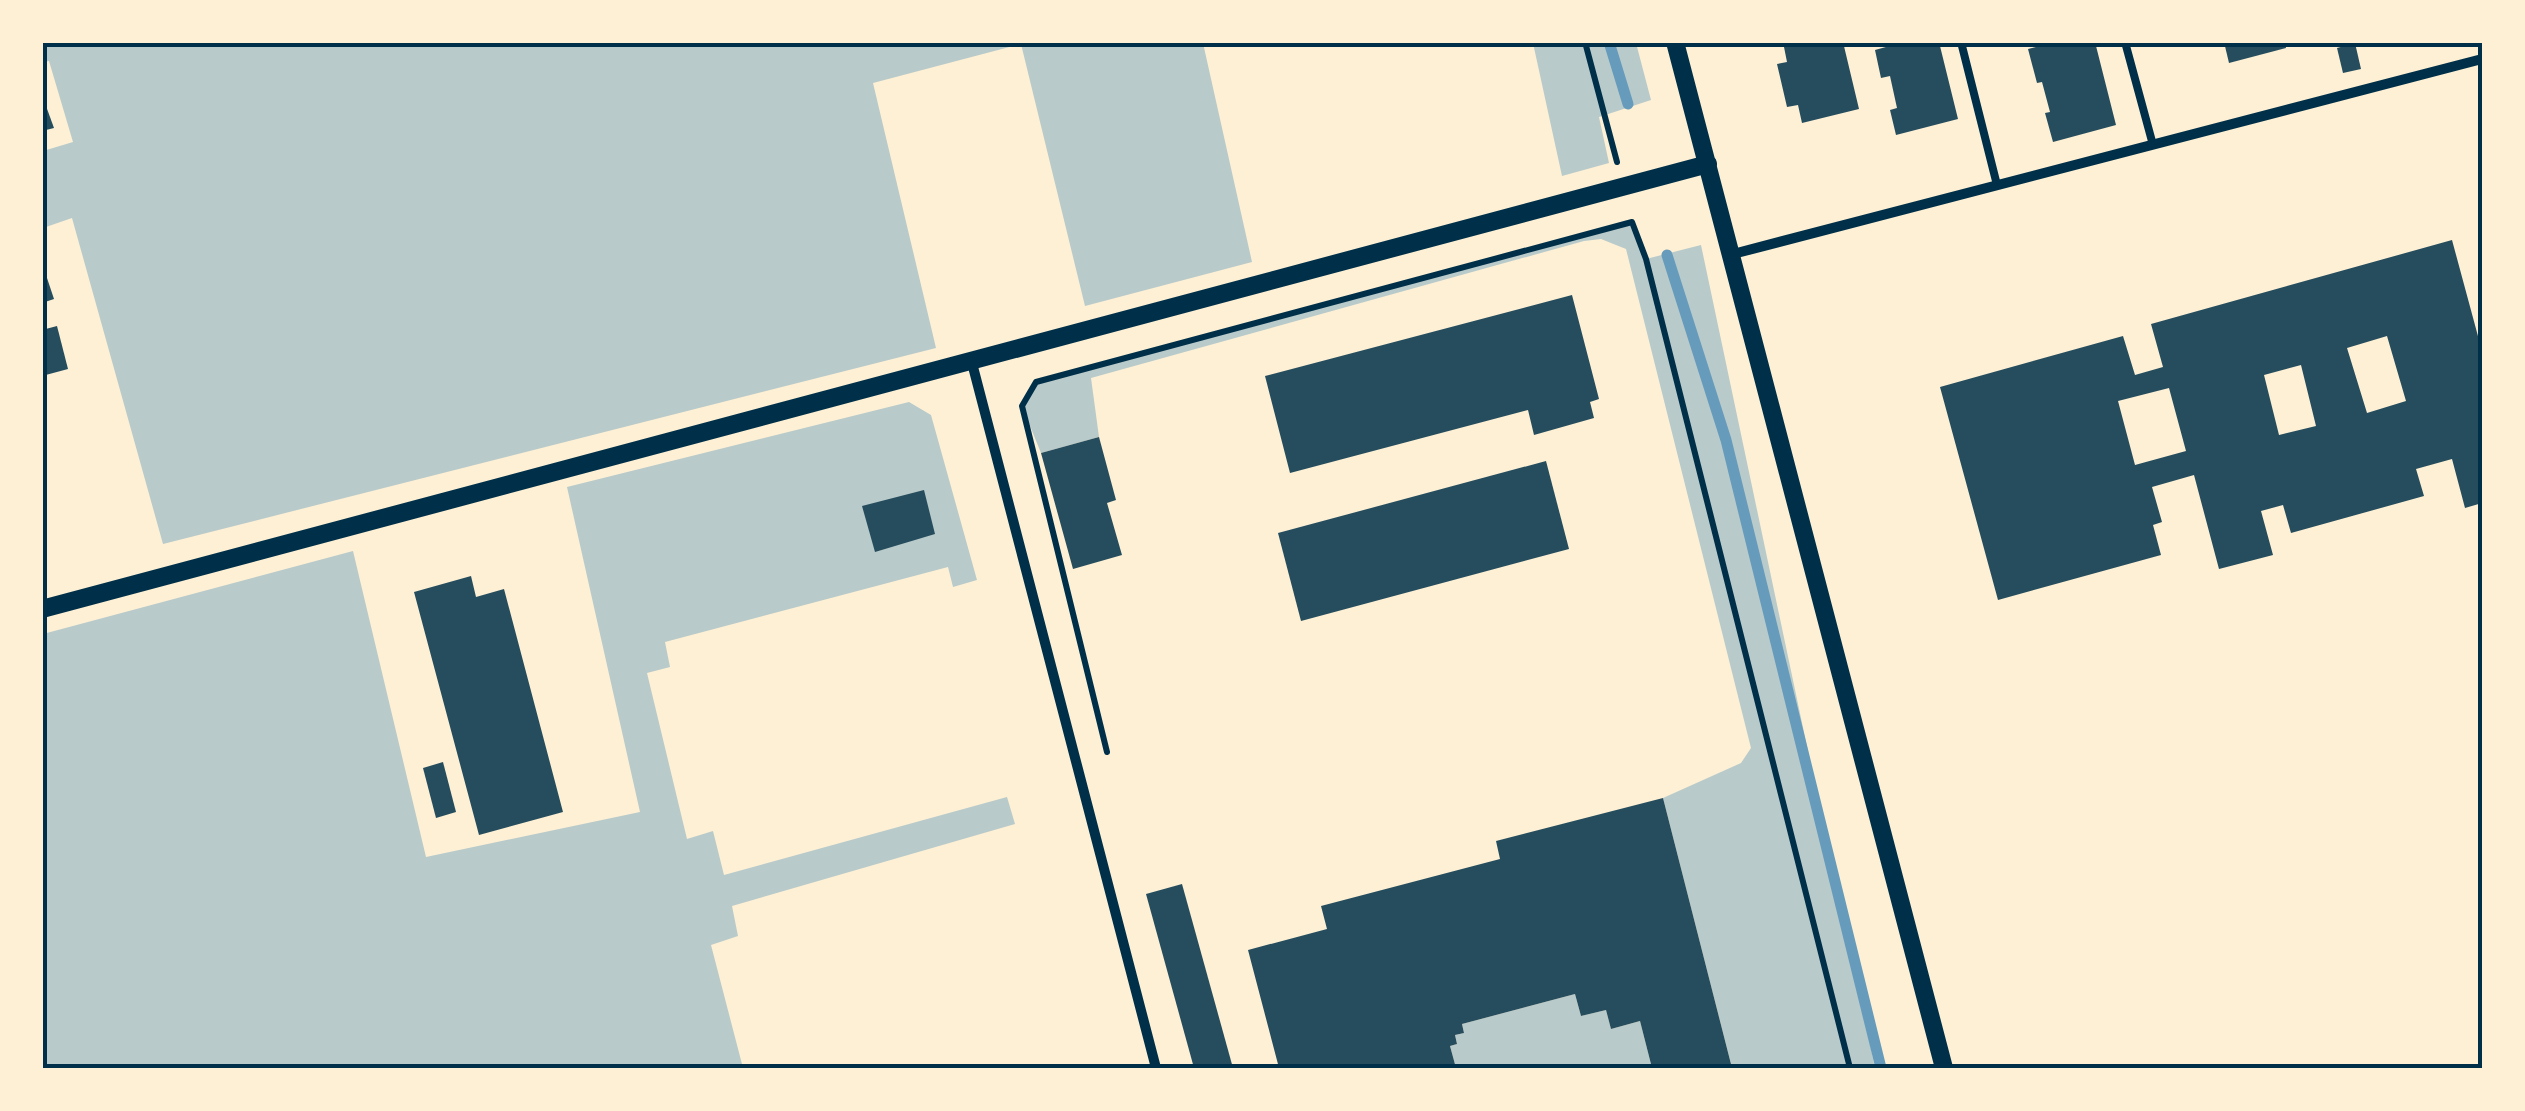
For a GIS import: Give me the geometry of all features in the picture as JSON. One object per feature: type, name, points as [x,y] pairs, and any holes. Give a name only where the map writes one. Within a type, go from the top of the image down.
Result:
[{"type":"street","points":[[1675,42],[1944,1068]]},
{"type":"street","points":[[1732,254],[2482,59]]},
{"type":"street","points":[[42,609],[1708,164]]},
{"type":"street","points":[[972,363],[1156,1068]]},
{"type":"lane","points":[[1961,42],[1997,185]]},
{"type":"lane","points":[[2125,42],[2152,145]]},
{"type":"path","points":[[1585,42],[1632,222],[1646,259],[1850,1068]]},
{"type":"path","points":[[1107,752],[1022,406],[1036,382],[1632,222]]},
{"type":"shaded area","points":[[43,42],[1203,43],[1252,262],[1085,306],[1021,44],[873,83],[936,348],[163,544],[72,218],[43,228],[43,151],[73,142],[49,61],[43,62]]},
{"type":"shaded area","points":[[1533,43],[1636,43],[1651,100],[1599,117],[1609,163],[1562,176]]},
{"type":"shaded area","points":[[1632,222],[1646,259],[1701,245],[1875,1068],[1732,1068],[1663,798],[1741,763],[1751,748],[1626,249],[1601,239],[1584,241],[1091,378],[1099,437],[1041,453],[1022,406],[1036,382]]},
{"type":"shaded area","points":[[909,402],[931,415],[977,580],[953,587],[948,567],[665,642],[670,667],[647,673],[687,839],[713,831],[724,875],[1007,797],[1015,824],[732,906],[738,936],[711,945],[743,1068],[43,1068],[43,634],[353,551],[426,857],[640,812],[567,487]]},
{"type":"shaded area","points":[[1575,994],[1581,1016],[1606,1010],[1611,1029],[1640,1021],[1652,1068],[1456,1068],[1450,1046],[1457,1044],[1455,1035],[1464,1033],[1462,1024]]},
{"type":"building","points":[[1783,42],[1843,42],[1859,109],[1802,123],[1798,105],[1787,107],[1777,64],[1787,62]]},
{"type":"building","points":[[1904,42],[1939,42],[1958,119],[1896,135],[1890,110],[1897,108],[1890,76],[1881,78],[1875,50]]},
{"type":"building","points":[[2055,42],[2095,42],[2116,125],[2053,142],[2042,82],[2037,83],[2028,49]]},
{"type":"building","points":[[2224,42],[2285,42],[2286,48],[2229,63]]},
{"type":"building","points":[[2355,43],[2361,69],[2343,73],[2337,48]]},
{"type":"building","points":[[42,95],[54,128],[42,131]]},
{"type":"building","points":[[2452,240],[2482,351],[2482,503],[2465,508],[2452,459],[2416,469],[2424,496],[2291,533],[2283,505],[2261,511],[2273,555],[2219,569],[2194,475],[2152,487],[2162,522],[2153,525],[2161,555],[1998,600],[1940,387],[2123,336],[2135,375],[2163,367],[2151,324]],"holes":[[[2387,336],[2406,401],[2367,413],[2347,348]],[[2301,365],[2316,426],[2279,435],[2264,375]],[[2169,388],[2186,451],[2135,465],[2118,401]]]},
{"type":"building","points":[[42,263],[54,299],[42,303]]},
{"type":"building","points":[[1572,295],[1599,399],[1590,402],[1594,418],[1534,435],[1528,410],[1290,473],[1265,376]]},
{"type":"building","points":[[57,326],[68,369],[42,376],[42,330]]},
{"type":"building","points":[[1099,437],[1116,500],[1107,503],[1122,555],[1073,569],[1041,453]]},
{"type":"building","points":[[1546,461],[1569,549],[1301,621],[1278,533]]},
{"type":"building","points":[[924,490],[935,534],[875,552],[862,506]]},
{"type":"building","points":[[471,576],[476,597],[504,589],[563,812],[479,835],[414,592]]},
{"type":"building","points":[[443,762],[456,812],[436,818],[423,768]]},
{"type":"building","points":[[1663,798],[1732,1068],[1652,1068],[1640,1021],[1611,1029],[1606,1010],[1581,1016],[1575,994],[1462,1024],[1464,1033],[1455,1035],[1457,1044],[1450,1046],[1456,1068],[1279,1068],[1248,950],[1327,929],[1321,906],[1500,859],[1496,841]]},
{"type":"building","points":[[1182,884],[1233,1068],[1194,1068],[1146,894]]},
{"type":"waterway","points":[[1609,42],[1628,104]]},
{"type":"waterway","points":[[1667,255],[1726,440],[1881,1068]]}]
